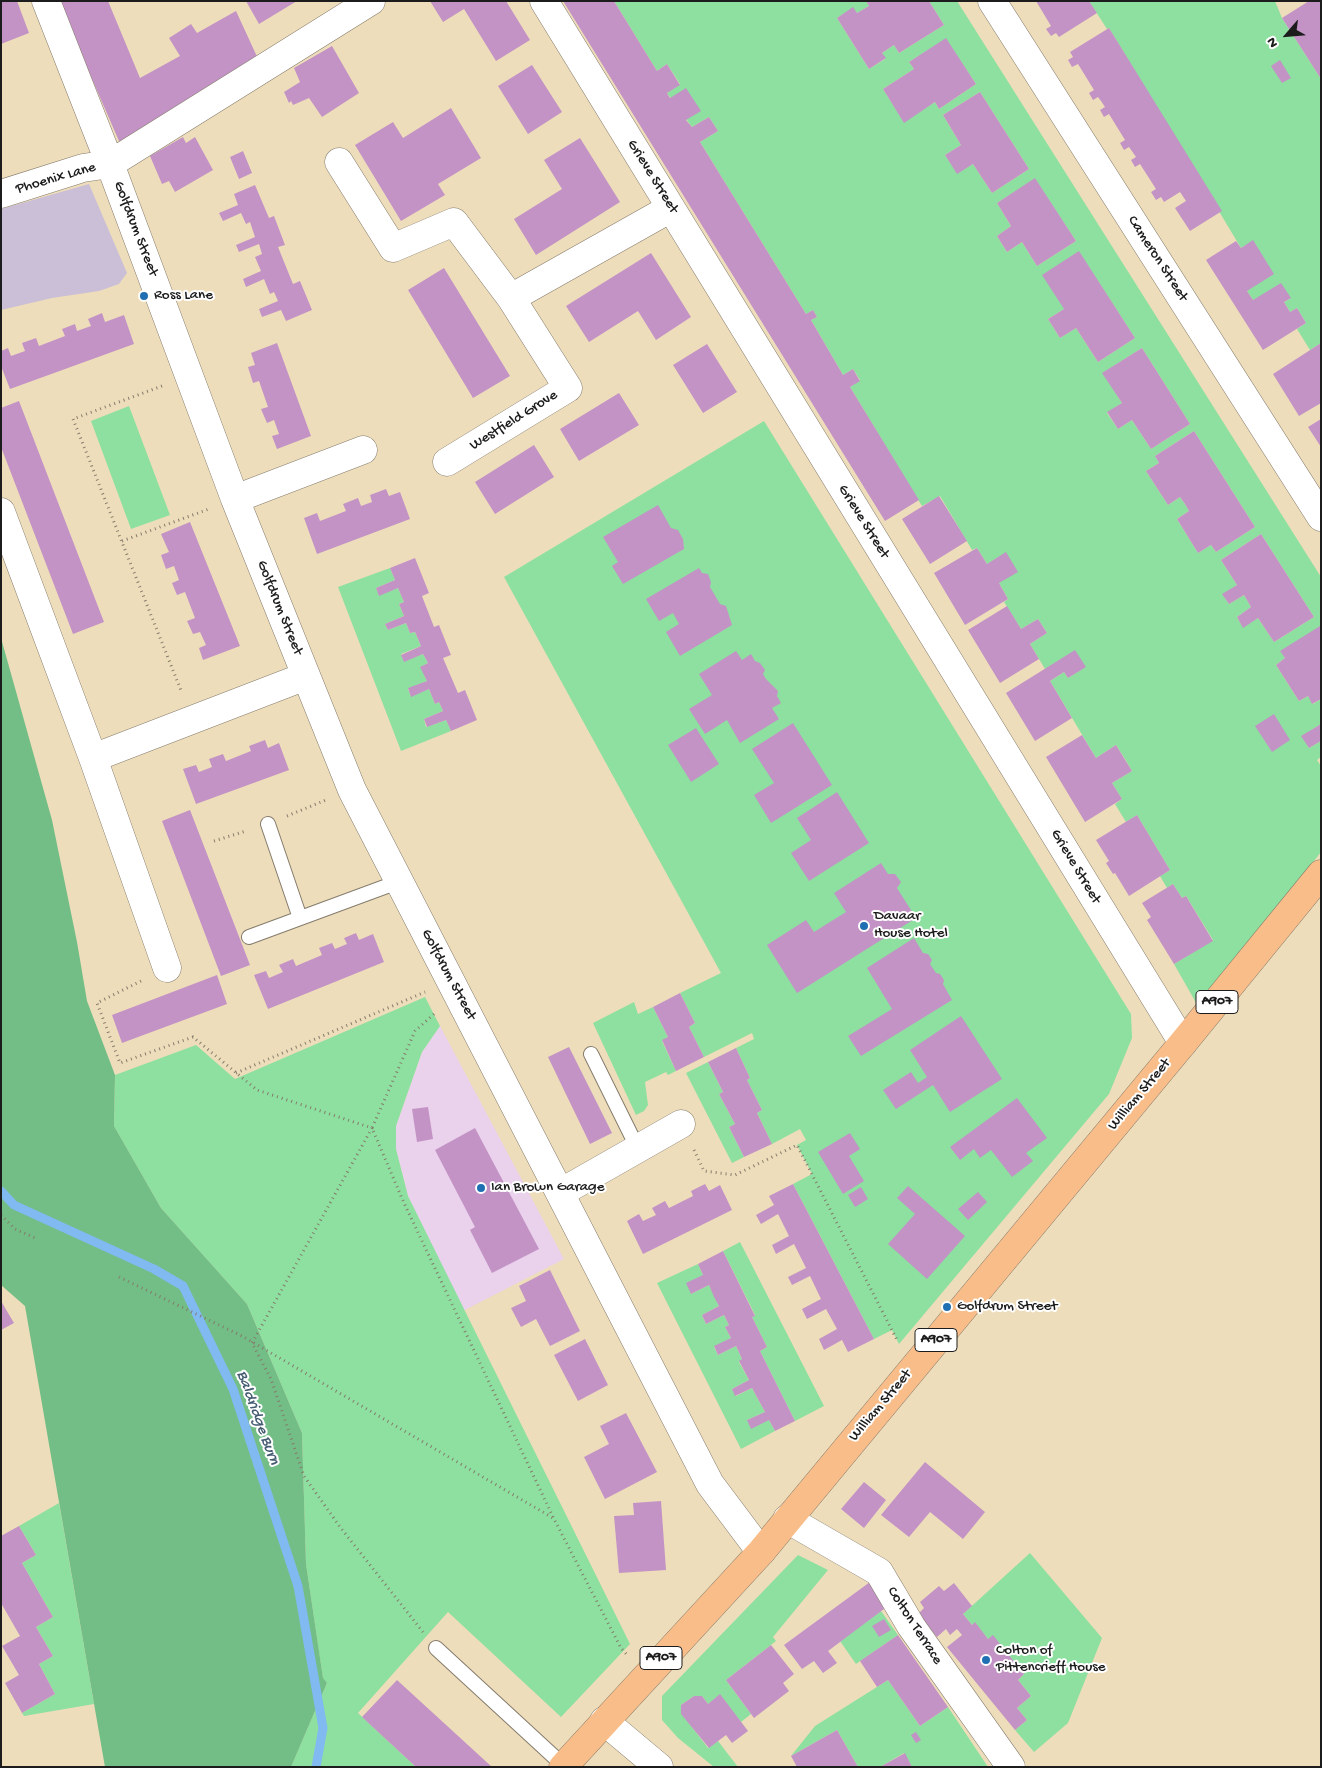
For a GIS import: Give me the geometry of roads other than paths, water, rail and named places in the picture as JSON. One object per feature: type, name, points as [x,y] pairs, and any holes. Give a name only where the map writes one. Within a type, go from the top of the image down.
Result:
[{"type":"main road","name":"William Street","points":[[564,1766],[644,1676],[761,1552],[1321,874]]},
{"type":"street","name":"Golfdrum Street","points":[[46,1],[110,164],[235,499],[352,790],[710,1484],[761,1552]]},
{"type":"street","points":[[110,164],[372,1]]},
{"type":"street","name":"Grieve Street","points":[[544,1],[1183,1043]]},
{"type":"street","name":"Cameron Street","points":[[992,1],[1321,517]]},
{"type":"street","name":"Westfield Grove","points":[[339,162],[393,248],[454,222],[511,298],[568,388],[447,462]]},
{"type":"street","name":"Phoenix Lane","points":[[1,194],[83,168],[110,164]]},
{"type":"street","points":[[511,298],[671,208]]},
{"type":"street","points":[[235,499],[363,450]]},
{"type":"street","points":[[1,512],[93,758],[166,968]]},
{"type":"street","points":[[93,758],[306,676]]},
{"type":"street","points":[[560,1193],[637,1147],[682,1124]]},
{"type":"street","name":"Colton Terrace","points":[[787,1519],[879,1572],[911,1626],[1011,1767]]},
{"type":"street","points":[[604,1721],[659,1767]]},
{"type":"lane","points":[[268,824],[300,918]]},
{"type":"lane","points":[[249,937],[398,882]]},
{"type":"lane","points":[[591,1054],[637,1147]]},
{"type":"lane","points":[[436,1648],[564,1766]]},
{"type":"waterway","name":"Baldridge Burn","points":[[1,1191],[14,1205],[154,1269],[183,1286],[233,1389],[298,1586],[323,1728],[316,1767]]},
{"type":"place","name":"Ross Lane","points":[[144,296]]},
{"type":"place","name":"Davaar House Hotel","points":[[864,926]]},
{"type":"place","name":"Ian Brown Garage","points":[[481,1188]]},
{"type":"place","name":"Golfdrum Street","points":[[947,1307]]},
{"type":"place","name":"Colton of Pittencrieff House","points":[[986,1660]]}]
